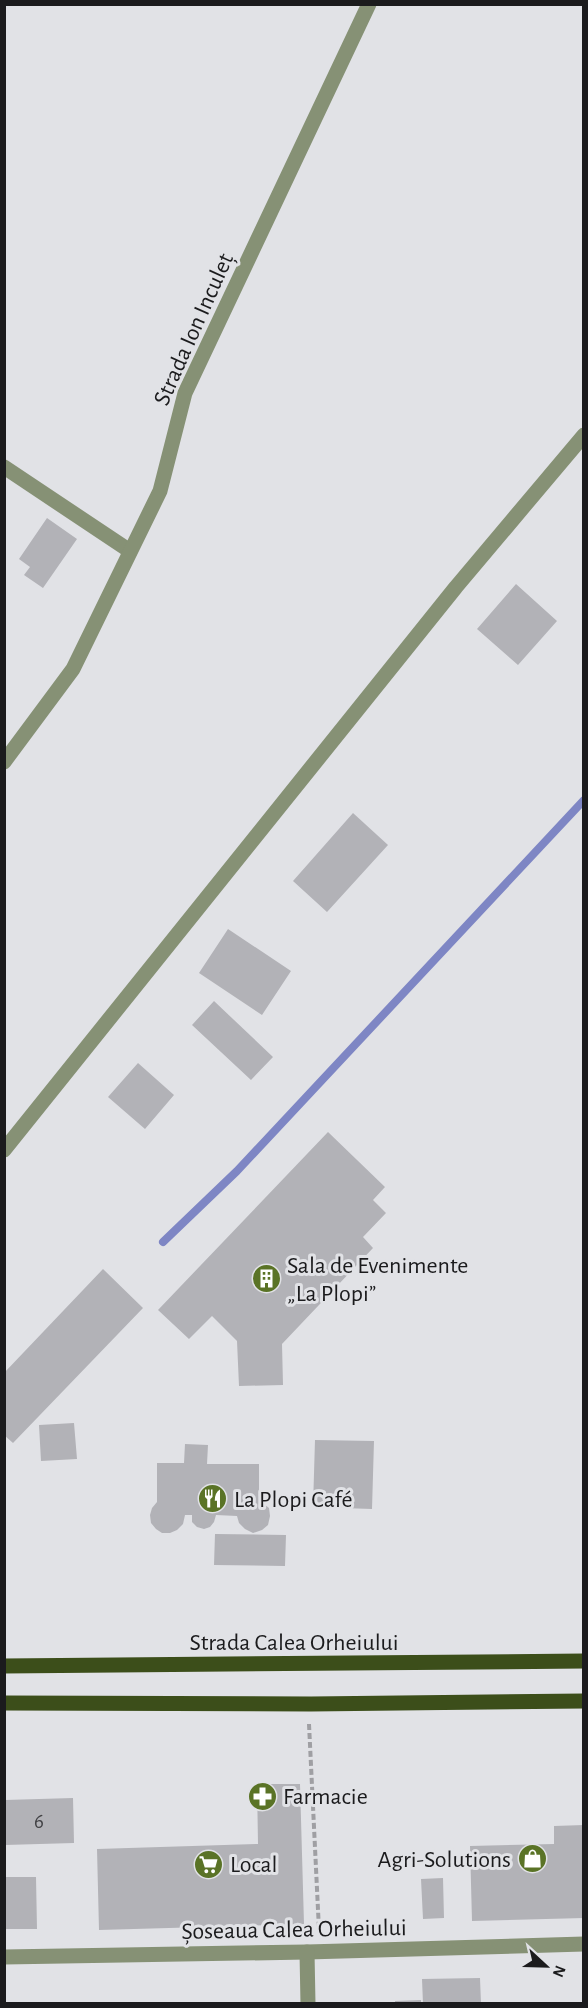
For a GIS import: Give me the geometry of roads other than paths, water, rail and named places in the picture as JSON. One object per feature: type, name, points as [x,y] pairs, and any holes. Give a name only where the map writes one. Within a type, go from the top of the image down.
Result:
[{"type":"main road","name":"Strada Calea Orheiului","points":[[4,1666],[584,1661]]},
{"type":"main road","points":[[4,1703],[311,1704],[584,1701]]},
{"type":"street","name":"Strada Ion Inculeț","points":[[4,762],[73,669],[160,491],[185,393],[369,4]]},
{"type":"street","points":[[4,1150],[456,586],[584,435]]},
{"type":"street","points":[[4,467],[130,551]]},
{"type":"street","name":"Șoseaua Calea Orheiului","points":[[4,1957],[314,1952],[584,1944]]},
{"type":"street","points":[[308,2004],[314,1952]]},
{"type":"waterway","points":[[163,1242],[237,1171],[584,800]]},
{"type":"place","name":"Sala de Evenimente „La Plopi”","points":[[266,1279]]},
{"type":"place","name":"La Plopi Café","points":[[213,1499]]},
{"type":"place","name":"Farmacie","points":[[262,1796]]},
{"type":"place","name":"Agri-Solutions","points":[[532,1859]]},
{"type":"place","name":"Local","points":[[209,1864]]}]
